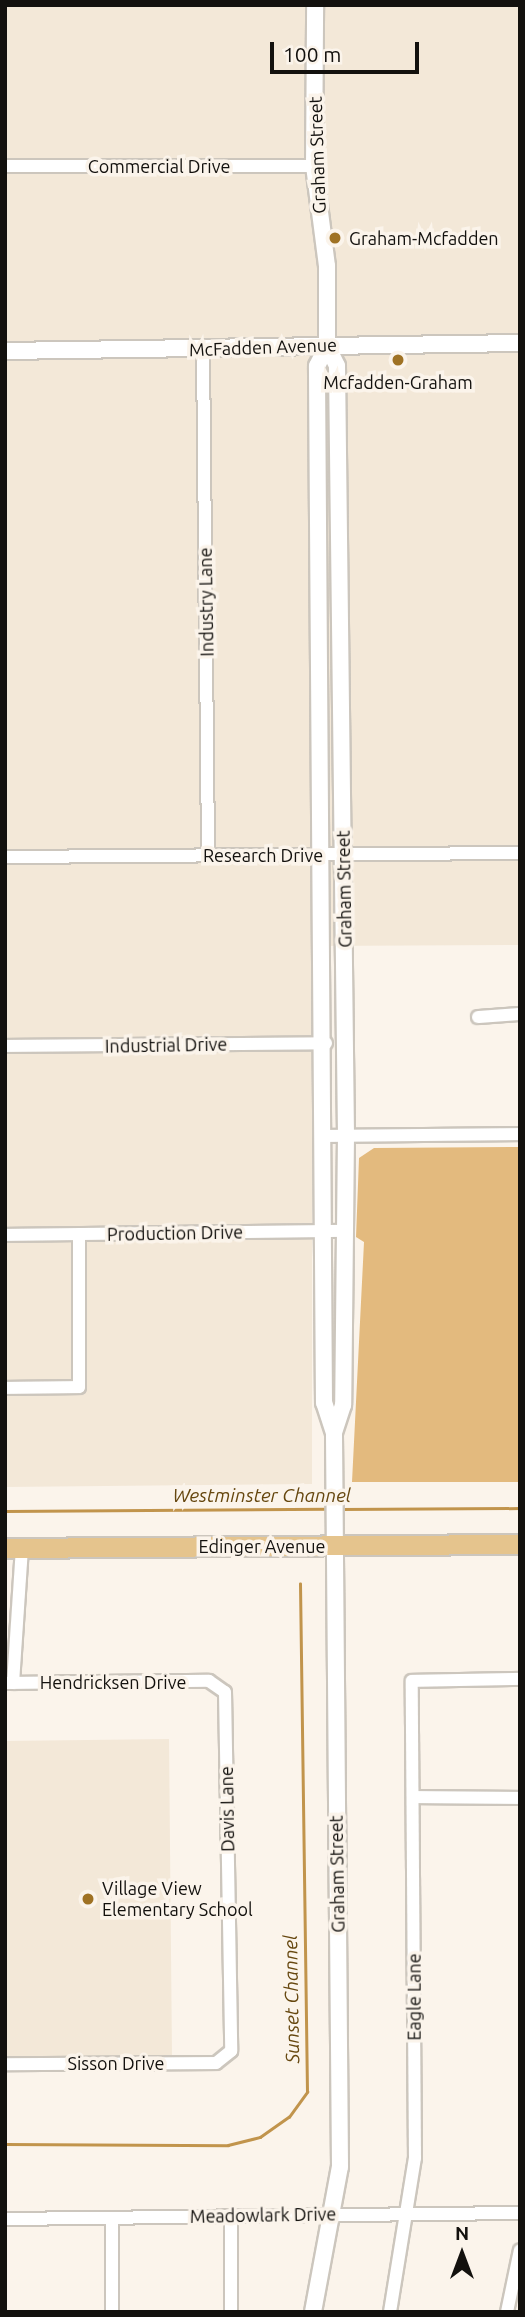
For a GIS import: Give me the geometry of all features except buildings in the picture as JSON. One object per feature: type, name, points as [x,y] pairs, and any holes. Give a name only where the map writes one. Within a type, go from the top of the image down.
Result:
[{"type":"main road","name":"Edinger Avenue","points":[[14,1548],[335,1536],[520,1545]]},
{"type":"street","name":"Graham Street","points":[[313,2312],[340,2167],[334,1433],[324,1403],[336,1231],[346,1135],[337,366],[327,346],[326,254],[314,166],[315,5]]},
{"type":"street","name":"Commercial Drive","points":[[5,166],[314,166]]},
{"type":"street","name":"McFadden Avenue","points":[[5,351],[520,343]]},
{"type":"street","name":"Graham Street","points":[[327,346],[317,366],[327,1136],[336,1231]]},
{"type":"street","name":"Industry Lane","points":[[203,349],[208,855]]},
{"type":"street","points":[[321,604],[340,604]]},
{"type":"street","name":"Research Drive","points":[[5,857],[520,853]]},
{"type":"street","points":[[478,1017],[520,1014]]},
{"type":"street","name":"Industrial Drive","points":[[5,1046],[326,1043]]},
{"type":"street","points":[[327,1136],[520,1134]]},
{"type":"street","name":"Production Drive","points":[[5,1235],[336,1231]]},
{"type":"street","points":[[5,1388],[79,1387],[79,1234]]},
{"type":"street","points":[[9,1683],[14,1548]]},
{"type":"street","name":"Eagle Lane","points":[[390,2312],[409,2212],[415,2158],[412,1681],[520,1679]]},
{"type":"street","name":"Hendricksen Drive","points":[[9,1683],[220,1685]]},
{"type":"street","name":"Davis Lane","points":[[220,1685],[230,2023],[226,2060]]},
{"type":"street","points":[[413,1797],[520,1798]]},
{"type":"street","name":"Sisson Drive","points":[[5,2064],[226,2060]]},
{"type":"street","name":"Meadowlark Drive","points":[[5,2219],[409,2212],[520,2213]]},
{"type":"street","points":[[231,2217],[231,2312]]},
{"type":"street","points":[[112,2218],[112,2312]]},
{"type":"street","points":[[507,2312],[520,2250]]},
{"type":"shaded area","points":[[5,5],[520,5],[520,945],[312,946],[312,1484],[5,1487]]},
{"type":"shaded area","points":[[520,1147],[520,1482],[352,1482],[364,1242],[356,1237],[359,1158],[374,1148]]},
{"type":"shaded area","name":"Village View Elementary School","points":[[169,1739],[172,2057],[5,2058],[5,1741]]},
{"type":"waterway","name":"Westminster Channel","points":[[341,1509],[520,1508]]},
{"type":"waterway","name":"Westminster Channel","points":[[5,1511],[327,1509]]},
{"type":"waterway","name":"Sunset Channel","points":[[5,2144],[228,2145],[260,2137],[289,2117],[307,2092],[300,1584]]},
{"type":"place","name":"Graham-Mcfadden","points":[[335,238]]},
{"type":"place","name":"Mcfadden-Graham","points":[[398,360]]},
{"type":"place","name":"Village View Elementary School","points":[[88,1899]]}]
